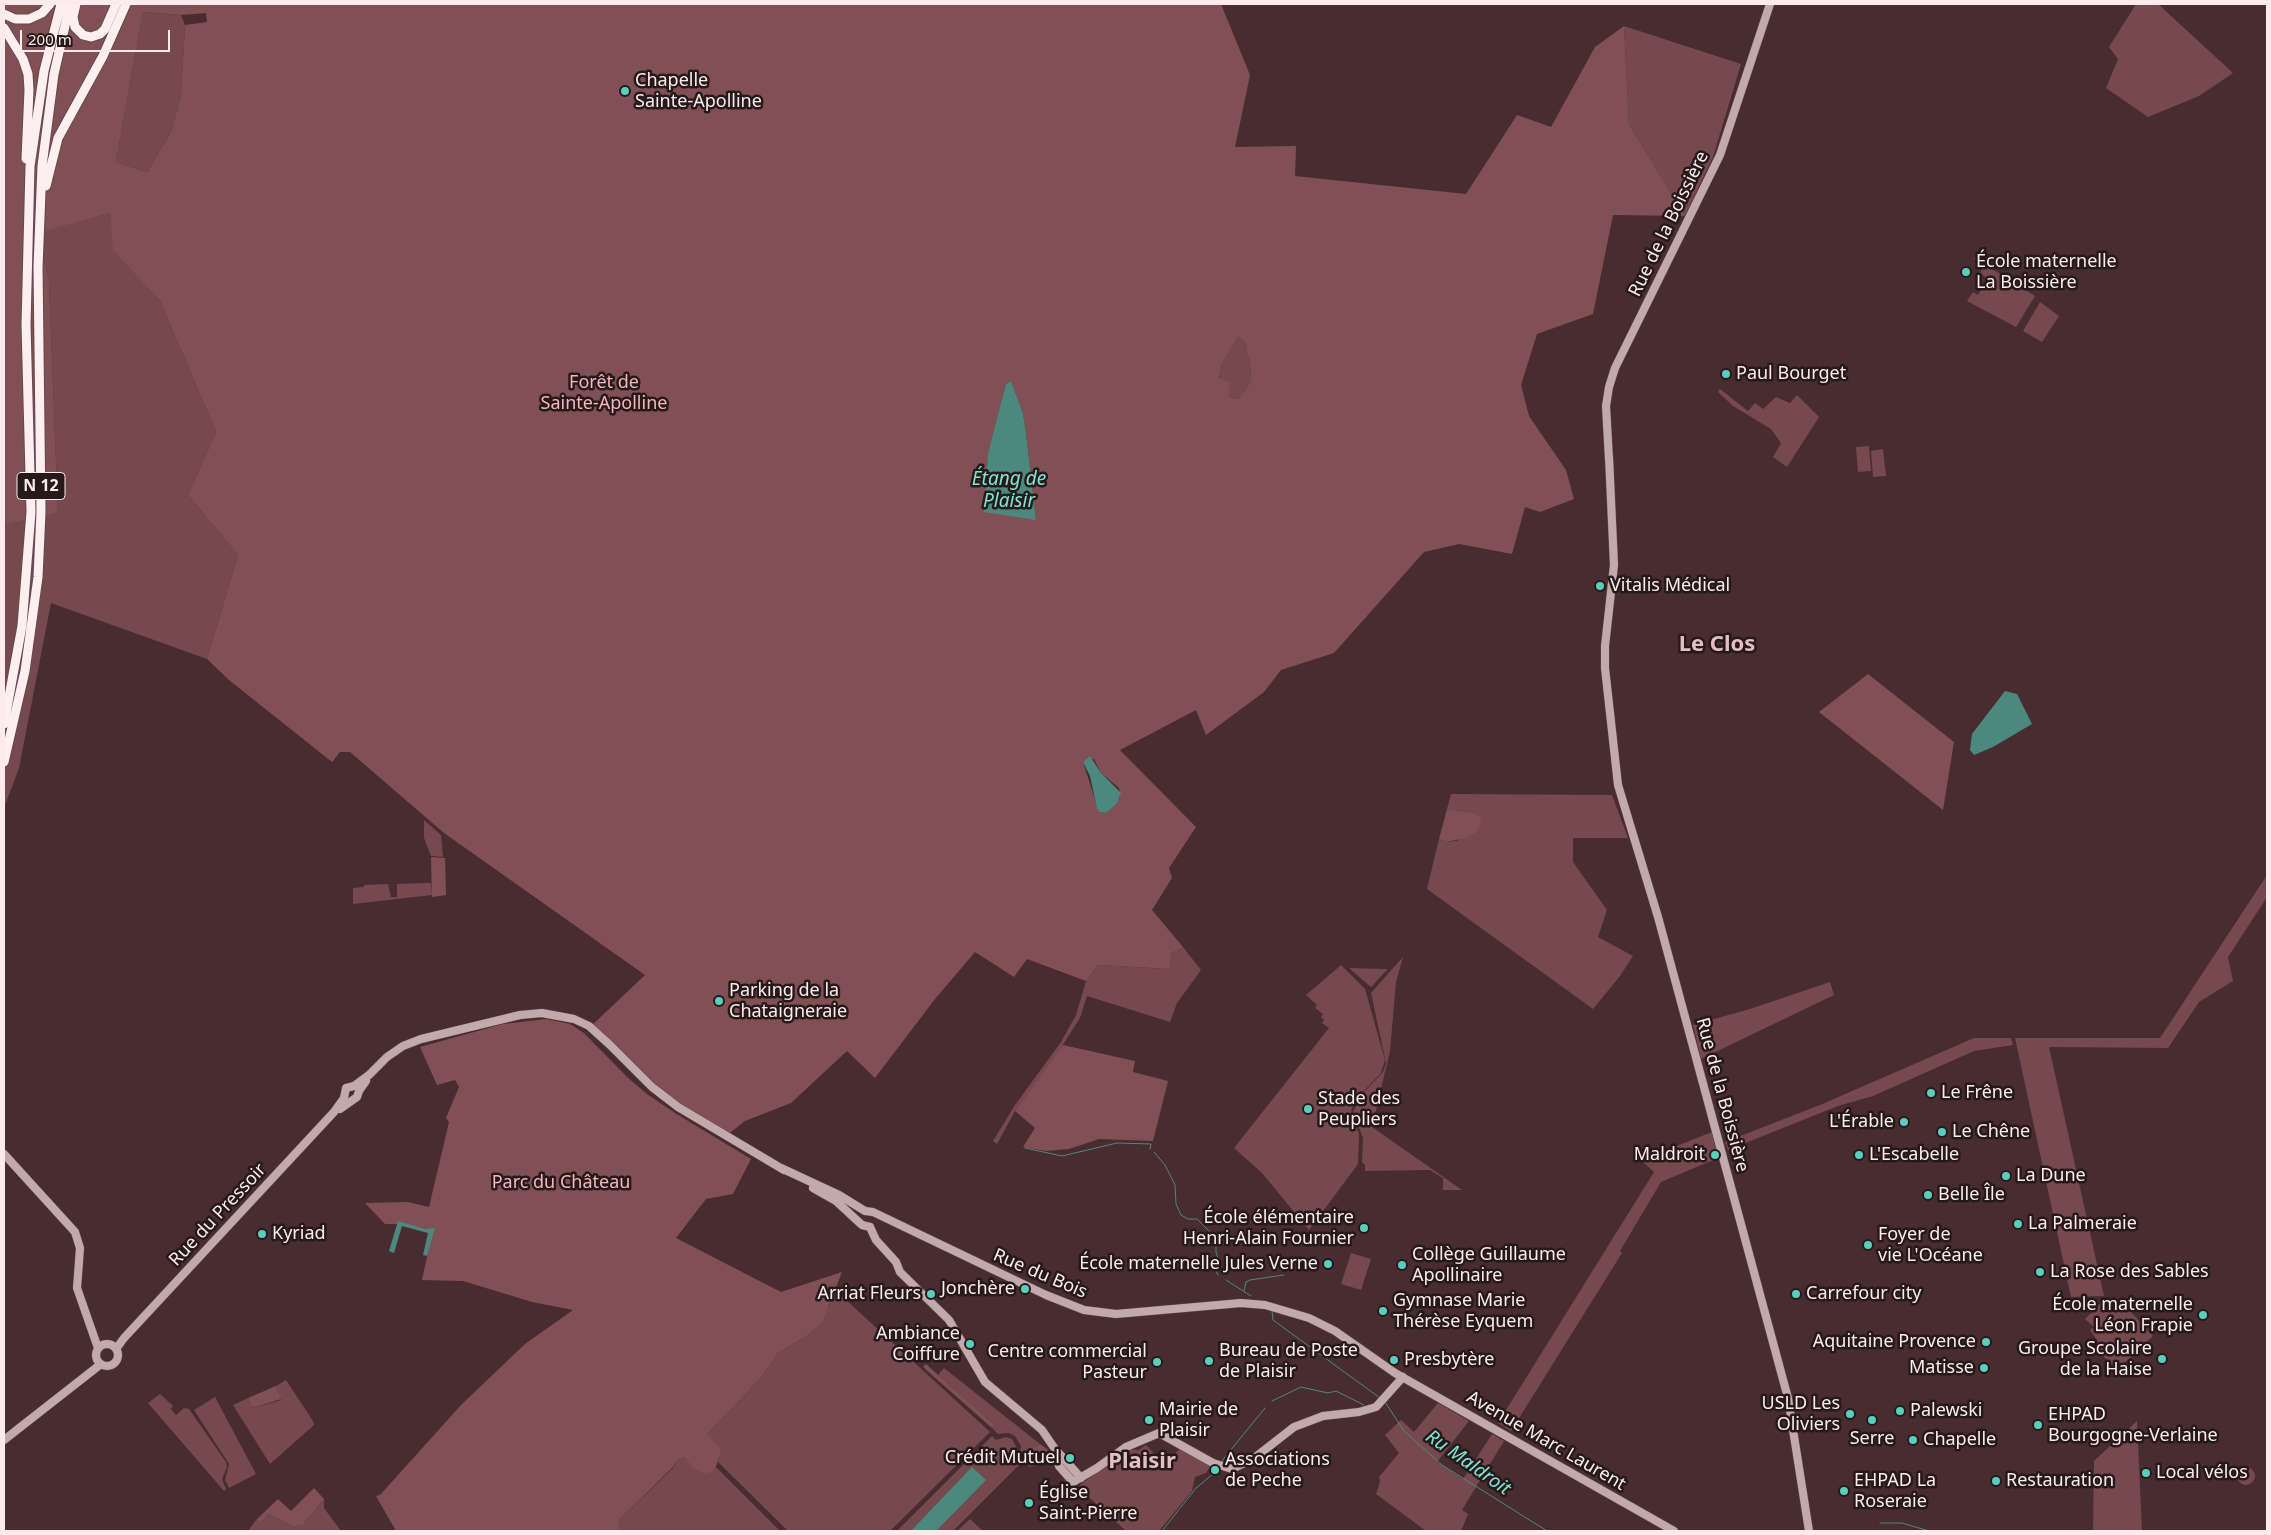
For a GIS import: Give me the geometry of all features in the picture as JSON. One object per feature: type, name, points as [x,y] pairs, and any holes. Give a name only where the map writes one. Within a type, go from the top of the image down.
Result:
[{"type":"highway","points":[[4,14],[15,19],[29,20],[42,14],[50,4]]},
{"type":"highway","name":"N 12","points":[[4,724],[22,626],[31,512],[26,325],[30,166],[43,80],[61,4]]},
{"type":"highway","name":"N 12","points":[[4,762],[25,671],[38,577],[41,512],[38,326],[40,208],[46,124],[54,74],[70,4]]},
{"type":"highway","points":[[76,4],[73,21],[75,27],[83,35],[91,37],[100,34],[105,29],[116,4]]},
{"type":"highway","points":[[40,208],[58,138],[103,56],[126,4]]},
{"type":"highway","points":[[4,28],[23,59],[28,74],[30,90],[25,189],[30,194]]},
{"type":"street","name":"Rue de la Boissière","points":[[1770,4],[1720,156],[1615,368],[1609,387],[1606,406],[1609,457],[1616,508],[1618,573],[1605,668],[1618,785],[1658,917],[1788,1398],[1809,1531]]},
{"type":"street","points":[[356,1088],[357,1098],[348,1097],[346,1088],[356,1088],[394,1052],[421,1039],[520,1015],[542,1013],[560,1015],[589,1026],[610,1044],[652,1088],[678,1107],[836,1201],[865,1226],[873,1221]]},
{"type":"street","name":"Rue du Pressoir","points":[[107,1347],[124,1338],[348,1097]]},
{"type":"street","points":[[4,1154],[75,1232],[80,1248],[77,1288],[94,1338],[118,1356],[115,1363],[107,1366],[99,1362]]},
{"type":"street","points":[[781,1168],[839,1195],[865,1211],[873,1221],[876,1240],[896,1262],[900,1272],[925,1294],[959,1334],[975,1368],[985,1382],[1042,1430],[1081,1478]]},
{"type":"street","points":[[860,1221],[865,1211]]},
{"type":"street","name":"Rue du Bois","points":[[873,1221],[884,1218],[1046,1296],[1084,1310],[1108,1314],[1224,1304],[1258,1304],[1309,1318],[1335,1332],[1403,1377]]},
{"type":"street","points":[[4,1440],[92,1372],[107,1347]]},
{"type":"street","points":[[1055,1448],[1059,1466],[1073,1482],[1126,1446],[1159,1433],[1213,1463],[1232,1469],[1253,1459],[1294,1427],[1323,1416],[1359,1412],[1376,1407],[1403,1377]]},
{"type":"street","name":"Avenue Marc Laurent","points":[[1403,1377],[1674,1531]]},
{"type":"shaded area","points":[[2136,4],[2158,4],[2233,73],[2199,96],[2148,117],[2106,88],[2118,59],[2109,47]]},
{"type":"shaded area","points":[[143,12],[181,15],[185,25],[181,95],[171,132],[147,172],[116,162]]},
{"type":"shaded area","points":[[1624,26],[1741,64],[1713,157],[1685,216],[1629,124]]},
{"type":"shaded area","points":[[110,213],[114,250],[160,301],[216,432],[188,495],[238,555],[207,659],[51,603],[19,768],[4,808],[4,525],[58,513],[49,282],[38,232]]},
{"type":"shaded area","points":[[1973,257],[2035,296],[2016,327],[1967,301],[1973,292],[1978,295],[1988,279],[1980,273],[1982,268]]},
{"type":"shaded area","points":[[2040,302],[2059,316],[2042,342],[2023,331]]},
{"type":"shaded area","points":[[1238,337],[1245,342],[1251,371],[1250,383],[1238,399],[1229,397],[1219,379],[1222,364]]},
{"type":"shaded area","points":[[1720,389],[1748,411],[1755,403],[1763,409],[1776,397],[1790,403],[1797,395],[1819,417],[1787,467],[1773,457],[1781,443],[1771,429],[1733,406],[1718,392]]},
{"type":"shaded area","points":[[1869,446],[1871,471],[1858,472],[1856,447]]},
{"type":"shaded area","points":[[1883,449],[1886,476],[1873,477],[1871,451]]},
{"type":"shaded area","points":[[1451,794],[1612,795],[1628,838],[1573,838],[1573,862],[1607,910],[1598,937],[1633,956],[1620,976],[1593,1009],[1427,889],[1439,839],[1446,842],[1456,841],[1475,833],[1475,813],[1447,809]]},
{"type":"shaded area","points":[[424,820],[441,835],[443,857],[431,856],[424,838]]},
{"type":"shaded area","points":[[2267,875],[2267,897],[2228,957],[2233,981],[2199,1002],[2168,1048],[2049,1047],[2104,1296],[2071,1297],[2015,1038],[2160,1038]]},
{"type":"shaded area","points":[[431,883],[432,895],[353,904],[353,888],[364,887],[364,885],[388,884],[391,897],[397,897],[397,884]]},
{"type":"shaded area","points":[[1183,947],[1201,970],[1177,1003],[1170,1022],[1087,996],[1080,1018],[1055,1057],[1015,1111],[997,1144],[993,1141],[1015,1105],[1061,1042],[1076,1015],[1086,981],[1098,965],[1170,969],[1172,953]]},
{"type":"shaded area","points":[[1403,957],[1396,982],[1390,1051],[1372,1127],[1462,1190],[1443,1190],[1443,1178],[1430,1170],[1365,1171],[1365,1165],[1362,1162],[1363,1138],[1353,1112],[1364,1092],[1383,1072],[1386,1063],[1371,993]]},
{"type":"shaded area","name":"Stade des Peupliers","points":[[1341,965],[1365,989],[1385,1060],[1381,1073],[1361,1094],[1351,1110],[1359,1135],[1358,1164],[1309,1230],[1262,1173],[1234,1148],[1329,1028],[1322,1023],[1324,1020],[1321,1017],[1323,1014],[1315,1008],[1317,1005],[1306,995]]},
{"type":"shaded area","points":[[1349,968],[1387,969],[1387,970],[1371,987]]},
{"type":"shaded area","points":[[1830,982],[1834,995],[1701,1059],[1693,1025],[1750,1009]]},
{"type":"shaded area","points":[[1974,1038],[2011,1038],[2013,1045],[1974,1051],[1873,1096],[1838,1106],[1728,1150],[1725,1142],[1820,1105]]},
{"type":"shaded area","points":[[1712,1132],[1718,1158],[1661,1182],[1620,1251],[1622,1253],[1511,1431],[1498,1423],[1654,1172],[1641,1160]]},
{"type":"shaded area","points":[[1351,1253],[1371,1259],[1361,1290],[1341,1284]]},
{"type":"shaded area","points":[[834,1289],[990,1432],[890,1531],[788,1531],[718,1462],[720,1455],[707,1434],[761,1378],[778,1353],[806,1336],[829,1307]]},
{"type":"shaded area","points":[[2119,1299],[2153,1336],[2117,1370],[2095,1348],[2097,1340],[2090,1330],[2094,1327],[2085,1319],[2100,1304]]},
{"type":"shaded area","points":[[944,1368],[1040,1444],[1031,1449],[1024,1457],[1031,1468],[1019,1457],[1021,1446],[1015,1436],[1009,1433],[998,1434],[992,1428],[995,1425],[938,1375]]},
{"type":"shaded area","points":[[286,1380],[314,1425],[270,1464],[233,1405],[248,1398],[253,1408],[281,1400],[276,1386]]},
{"type":"shaded area","points":[[160,1394],[173,1406],[171,1409],[176,1415],[184,1408],[189,1409],[226,1462],[227,1467],[222,1479],[226,1489],[224,1491],[148,1403]]},
{"type":"shaded area","points":[[215,1397],[256,1474],[229,1488],[225,1480],[229,1464],[194,1410]]},
{"type":"shaded area","points":[[1438,1403],[1469,1421],[1437,1462],[1463,1479],[1492,1434],[1504,1441],[1462,1510],[1468,1514],[1461,1531],[1426,1531],[1376,1494],[1380,1482],[1379,1477],[1399,1453],[1385,1435],[1401,1420],[1414,1432]]},
{"type":"shaded area","points":[[2137,1421],[2142,1531],[2093,1531],[2094,1461]]},
{"type":"shaded area","points":[[992,1436],[996,1440],[1006,1437],[1012,1439],[1017,1449],[1014,1457],[1021,1463],[953,1531],[897,1531]]},
{"type":"shaded area","points":[[1146,1445],[1162,1462],[1168,1462],[1181,1447],[1212,1464],[1206,1473],[1195,1477],[1192,1491],[1159,1531],[1126,1531],[1081,1490],[1080,1485],[1127,1449],[1139,1450]]},
{"type":"shaded area","points":[[685,1457],[715,1469],[716,1467],[780,1531],[618,1531],[618,1521],[672,1469],[678,1460]]},
{"type":"shaded area","points":[[2242,1467],[2250,1467],[2255,1472],[2253,1483],[2242,1485],[2237,1480],[2237,1472]]},
{"type":"shaded area","points":[[324,1499],[324,1508],[341,1531],[248,1531],[256,1520],[260,1523],[269,1514],[294,1527],[303,1525]]},
{"type":"shaded area","points":[[970,1519],[983,1531],[957,1531]]},
{"type":"green space","name":"Forêt de Sainte-Apolline","points":[[4,4],[1221,4],[1250,75],[1235,147],[1296,146],[1295,176],[1466,194],[1517,115],[1551,127],[1595,47],[1624,26],[1629,124],[1685,216],[1613,215],[1593,314],[1537,334],[1521,385],[1529,416],[1566,470],[1574,499],[1540,512],[1525,507],[1512,554],[1459,544],[1424,552],[1334,653],[1281,670],[1264,692],[1206,735],[1196,710],[1120,750],[1196,827],[1169,868],[1172,878],[1152,910],[1183,947],[1172,953],[1170,969],[1098,965],[1086,981],[1027,959],[1014,977],[975,952],[935,999],[875,1078],[847,1051],[791,1103],[745,1121],[730,1133],[671,1100],[588,1029],[645,975],[444,833],[350,752],[340,752],[332,762],[229,680],[207,659],[238,555],[188,495],[216,432],[160,301],[113,250],[110,213],[38,233],[49,282],[58,513],[4,525]],"holes":[[[143,12],[181,15],[206,13],[207,22],[185,25],[181,95],[171,132],[147,172],[116,162]],[[1238,337],[1245,342],[1251,371],[1250,383],[1238,399],[1229,397],[1229,382],[1219,378],[1222,364]],[[1011,381],[1023,413],[1036,520],[996,429],[1006,384]],[[1094,759],[1101,773],[1119,788],[1120,797],[1106,813],[1099,812],[1083,762]]]},
{"type":"green space","points":[[1868,674],[1954,742],[1943,810],[1819,712]]},
{"type":"green space","points":[[1447,809],[1475,813],[1481,819],[1480,826],[1475,833],[1466,838],[1446,842],[1439,839]]},
{"type":"green space","points":[[431,857],[445,858],[446,895],[432,897]]},
{"type":"green space","name":"Parc du Château","points":[[546,1019],[570,1024],[584,1033],[627,1077],[647,1094],[751,1159],[733,1194],[706,1199],[676,1238],[781,1292],[842,1272],[823,1321],[806,1336],[778,1353],[761,1378],[707,1434],[720,1449],[715,1469],[707,1474],[693,1468],[685,1457],[678,1460],[619,1520],[618,1531],[396,1531],[376,1496],[380,1495],[461,1405],[525,1344],[573,1310],[532,1302],[463,1281],[422,1280],[432,1233],[401,1224],[385,1224],[365,1203],[408,1202],[429,1207],[449,1122],[446,1118],[459,1087],[455,1080],[437,1085],[420,1047],[503,1024]]},
{"type":"green space","points":[[1063,1045],[1135,1061],[1133,1072],[1168,1081],[1153,1141],[1099,1139],[1069,1149],[1046,1151],[1023,1147],[1035,1128],[1015,1111]]},
{"type":"green space","points":[[926,1364],[995,1425],[992,1428],[923,1367]]},
{"type":"green space","points":[[276,1386],[281,1399],[253,1408],[248,1398]]},
{"type":"green space","points":[[1040,1444],[1048,1450],[1032,1467],[1024,1457],[1031,1449]]},
{"type":"green space","points":[[314,1488],[324,1499],[303,1525],[294,1527],[269,1514],[260,1523],[256,1520],[278,1499],[291,1511]]},
{"type":"water","name":"Étang de Plaisir","points":[[1011,381],[1023,413],[1036,520],[984,512],[988,454],[1006,384]]},
{"type":"water","points":[[2005,691],[2017,694],[2032,724],[1993,747],[1974,755],[1970,750],[1972,734]]},
{"type":"water","points":[[1090,756],[1101,773],[1121,793],[1117,803],[1106,813],[1099,812],[1097,808],[1090,776],[1083,762]]},
{"type":"water","points":[[398,1221],[425,1229],[435,1228],[427,1256],[423,1255],[428,1233],[402,1226],[394,1253],[389,1251]]},
{"type":"water","points":[[972,1467],[986,1480],[936,1531],[911,1531]]},
{"type":"waterway","points":[[1025,1148],[1062,1156],[1117,1143],[1151,1144],[1150,1149]]},
{"type":"waterway","points":[[1154,1152],[1165,1165],[1175,1185],[1176,1204],[1181,1215],[1188,1219],[1197,1219],[1211,1233],[1216,1243],[1219,1261],[1216,1271],[1218,1275]]},
{"type":"waterway","points":[[1244,1291],[1246,1282],[1250,1280],[1284,1275]]},
{"type":"waterway","points":[[1226,1280],[1251,1296]]},
{"type":"waterway","points":[[1272,1311],[1273,1320],[1380,1398]]},
{"type":"waterway","name":"Ru Maldroit","points":[[1272,1401],[1301,1387],[1328,1393],[1336,1391],[1364,1405]]},
{"type":"waterway","name":"Ru Maldroit","points":[[1385,1402],[1404,1431],[1442,1465],[1547,1531]]},
{"type":"waterway","name":"Ru Maldroit","points":[[1221,1462],[1265,1408]]},
{"type":"waterway","name":"Ru Maldroit","points":[[1162,1531],[1196,1488],[1213,1474]]},
{"type":"waterway","name":"Ru Maldroit","points":[[1880,1523],[1902,1523],[1929,1531]]},
{"type":"place","name":"Chapelle Sainte-Apolline","points":[[625,91]]},
{"type":"place","name":"École maternelle La Boissière","points":[[1966,272]]},
{"type":"place","name":"Paul Bourget","points":[[1726,374]]},
{"type":"place","name":"Vitalis Médical","points":[[1600,586]]},
{"type":"place","name":"Parking de la Chataigneraie","points":[[719,1001]]},
{"type":"place","name":"Le Frêne","points":[[1931,1093]]},
{"type":"place","name":"Stade des Peupliers","points":[[1308,1109]]},
{"type":"place","name":"L'Érable","points":[[1904,1122]]},
{"type":"place","name":"Le Chêne","points":[[1942,1132]]},
{"type":"place","name":"Maldroit","points":[[1715,1155]]},
{"type":"place","name":"L'Escabelle","points":[[1859,1155]]},
{"type":"place","name":"La Dune","points":[[2006,1176]]},
{"type":"place","name":"Belle Île","points":[[1928,1195]]},
{"type":"place","name":"La Palmeraie","points":[[2018,1224]]},
{"type":"place","name":"École élémentaire Henri-Alain Fournier","points":[[1364,1228]]},
{"type":"place","name":"Kyriad","points":[[262,1234]]},
{"type":"place","name":"Foyer de vie L'Océane","points":[[1868,1245]]},
{"type":"place","name":"École maternelle Jules Verne","points":[[1328,1264]]},
{"type":"place","name":"Collège Guillaume Apollinaire","points":[[1402,1265]]},
{"type":"place","name":"La Rose des Sables","points":[[2040,1272]]},
{"type":"place","name":"Jonchère","points":[[1025,1289]]},
{"type":"place","name":"Arriat Fleurs","points":[[931,1294]]},
{"type":"place","name":"Carrefour city","points":[[1796,1294]]},
{"type":"place","name":"Gymnase Marie Thérèse Eyquem","points":[[1383,1311]]},
{"type":"place","name":"École maternelle Léon Frapie","points":[[2203,1315]]},
{"type":"place","name":"Aquitaine Provence","points":[[1986,1342]]},
{"type":"place","name":"Ambiance Coiffure","points":[[970,1344]]},
{"type":"place","name":"Groupe Scolaire de la Haise","points":[[2162,1359]]},
{"type":"place","name":"Presbytère","points":[[1394,1360]]},
{"type":"place","name":"Bureau de Poste de Plaisir","points":[[1209,1361]]},
{"type":"place","name":"Centre commercial Pasteur","points":[[1157,1362]]},
{"type":"place","name":"Matisse","points":[[1984,1368]]},
{"type":"place","name":"Palewski","points":[[1900,1411]]},
{"type":"place","name":"USLD Les Oliviers","points":[[1850,1414]]},
{"type":"place","name":"Mairie de Plaisir","points":[[1149,1420]]},
{"type":"place","name":"Serre","points":[[1872,1420]]},
{"type":"place","name":"EHPAD Bourgogne-Verlaine","points":[[2038,1425]]},
{"type":"place","name":"Chapelle","points":[[1913,1440]]},
{"type":"place","name":"Crédit Mutuel","points":[[1070,1458]]},
{"type":"place","name":"Associations de Peche","points":[[1215,1470]]},
{"type":"place","name":"Local vélos","points":[[2146,1473]]},
{"type":"place","name":"Restauration","points":[[1996,1481]]},
{"type":"place","name":"EHPAD La Roseraie","points":[[1844,1491]]},
{"type":"place","name":"Église Saint-Pierre","points":[[1029,1503]]},
{"type":"district","name":"Le Clos","points":[[1717,645]]},
{"type":"district","name":"Plaisir","points":[[1142,1462]]}]
